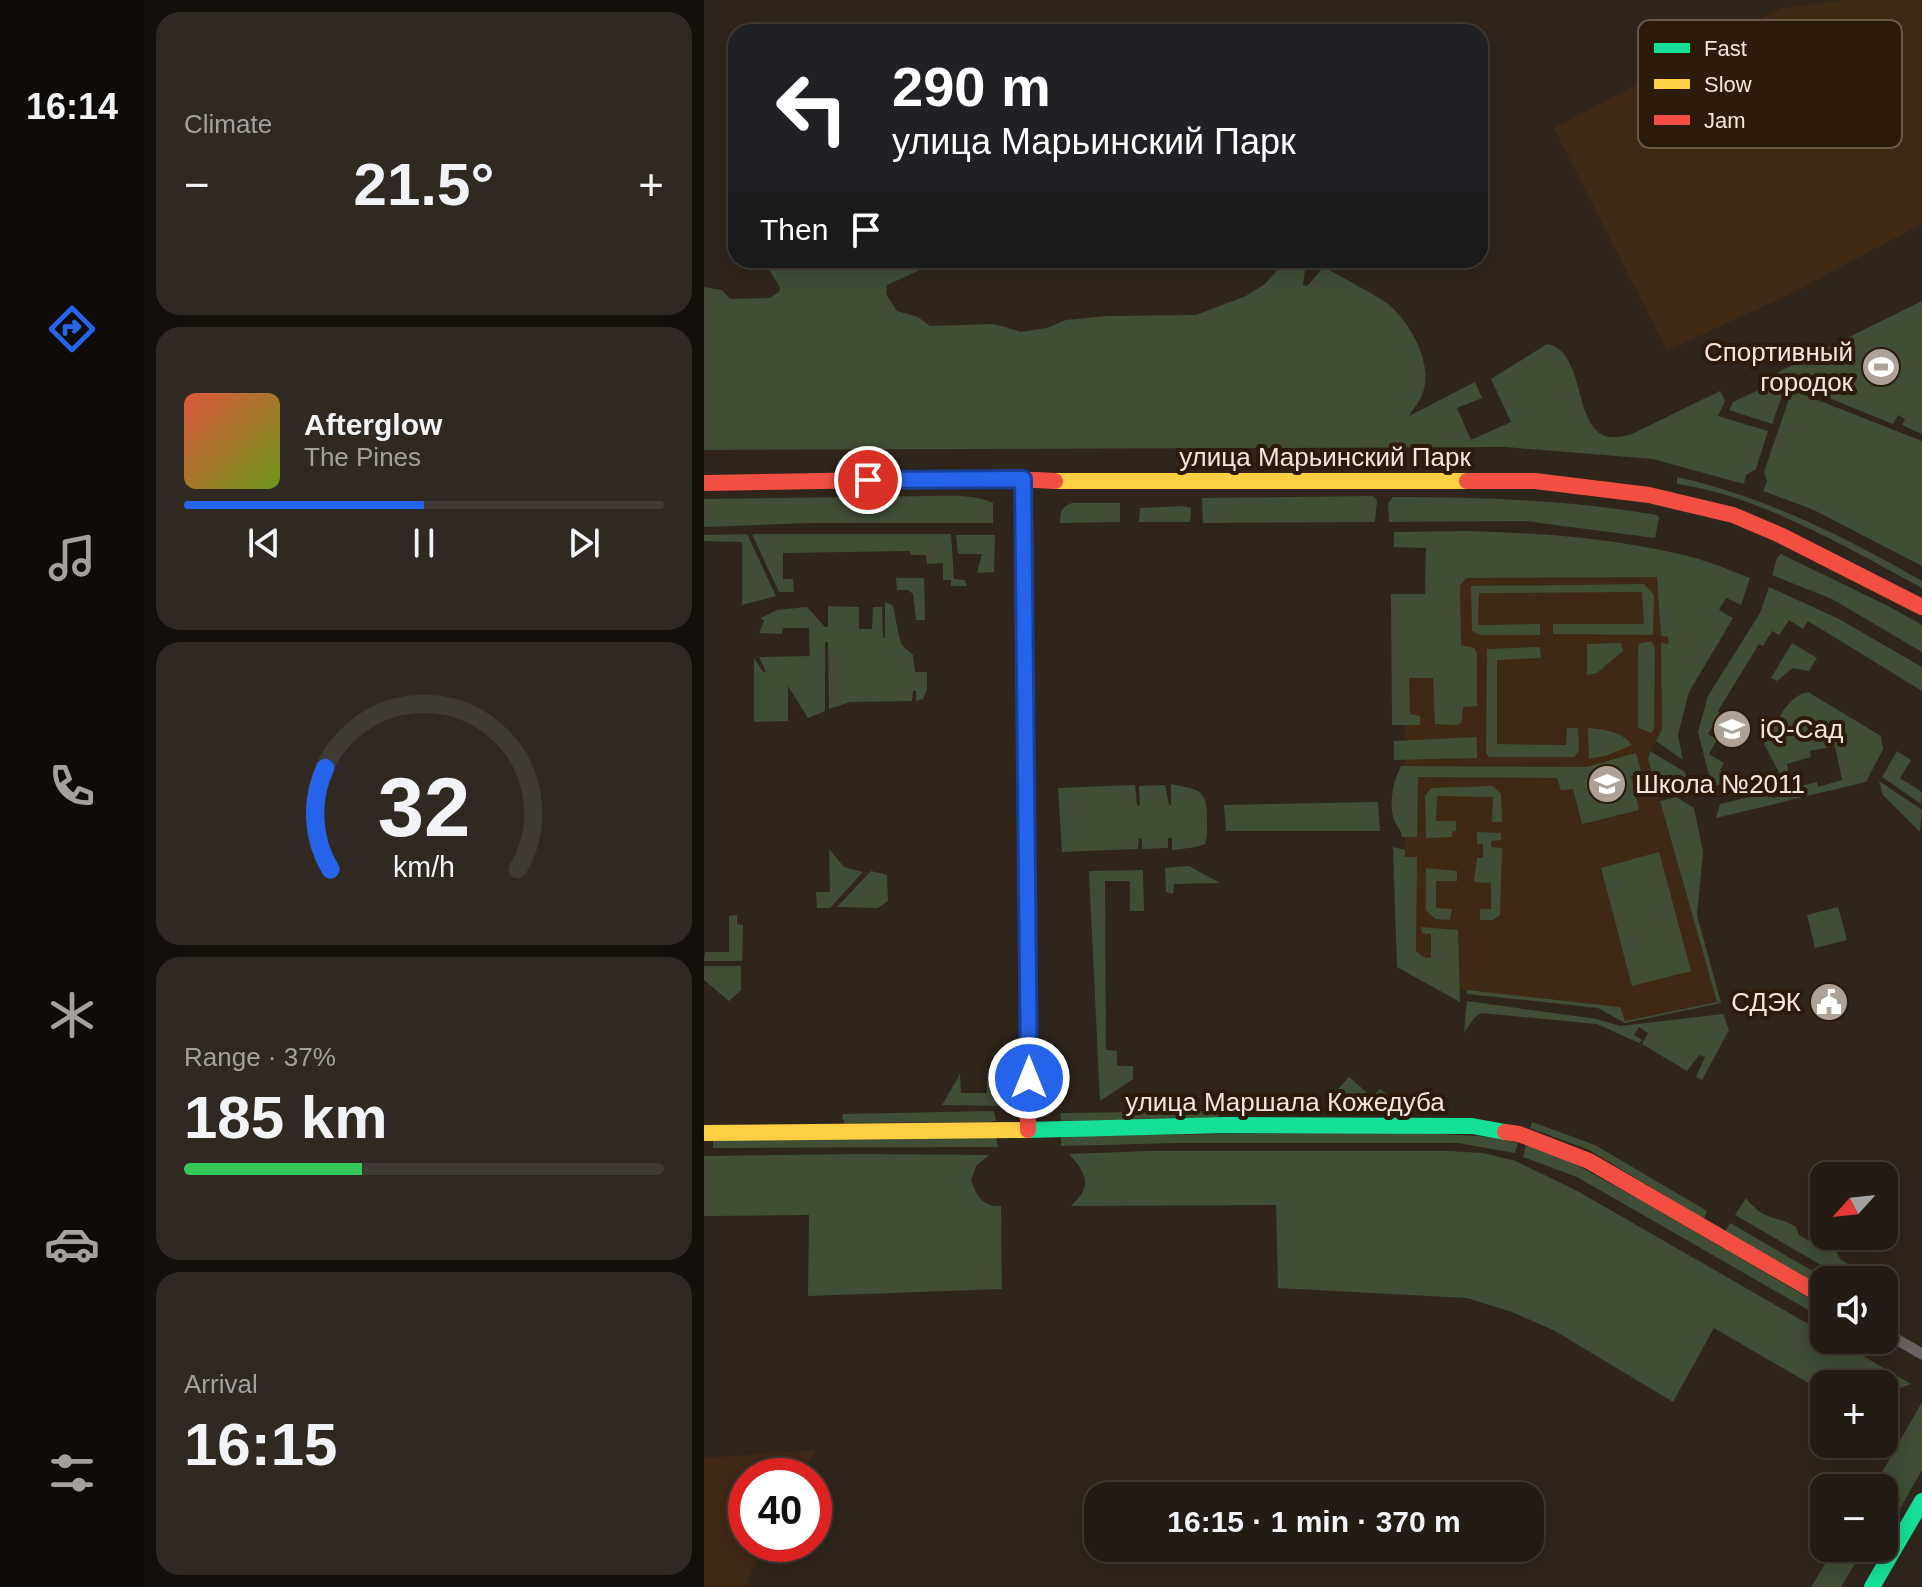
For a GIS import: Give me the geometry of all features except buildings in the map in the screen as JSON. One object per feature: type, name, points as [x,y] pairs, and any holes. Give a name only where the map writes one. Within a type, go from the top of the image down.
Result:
[{"type":"street","name":"улица Марьинский Парк","points":[[704,483],[1023,479],[1535,481],[1649,495],[1733,515],[1780,535],[1922,607]]},
{"type":"street","points":[[1023,479],[1028,1130]]},
{"type":"street","name":"улица Маршала Кожедуба","points":[[704,1133],[1472,1126],[1519,1134],[1589,1161],[1810,1289]]},
{"type":"street","points":[[1898,1340],[1922,1354]]},
{"type":"street","points":[[1872,1587],[1922,1501]]},
{"type":"shaded area","points":[[1847,0],[1922,0],[1922,224],[1790,294],[1667,351],[1554,128],[1638,84],[1638,148],[1902,148],[1902,20],[1759,20],[1782,8]]},
{"type":"shaded area","name":"Школа №2011","points":[[1449,546],[1678,569],[1714,636],[1648,759],[1717,1002],[1624,1021],[1620,1007],[1455,989],[1405,947],[1405,660]]},
{"type":"shaded area","points":[[816,1450],[812,1458],[728,1458],[728,1562],[757,1562],[744,1587],[704,1587],[704,1458]]},
{"type":"green space","points":[[921,268],[887,285],[886,294],[897,311],[918,317],[930,326],[994,324],[1021,332],[1047,328],[1066,320],[1107,316],[1196,315],[1246,296],[1265,284],[1279,268],[1304,268],[1303,285],[1307,286],[1326,268],[1384,301],[1410,330],[1422,356],[1425,383],[1421,398],[1409,416],[1475,382],[1482,398],[1457,408],[1471,440],[1511,422],[1491,379],[1547,344],[1561,352],[1571,366],[1589,419],[1598,432],[1612,437],[1634,433],[1720,391],[1725,401],[1718,416],[1768,431],[1756,469],[1746,475],[1744,484],[1653,459],[1506,447],[704,450],[704,287],[722,290],[730,299],[770,298],[779,292],[780,287],[769,270]]},
{"type":"green space","name":"Спортивный городок","points":[[1922,301],[1922,434],[1902,425],[1905,419],[1898,415],[1893,424],[1772,375]]},
{"type":"green space","points":[[1774,383],[1785,387],[1772,424],[1729,410],[1733,402]]},
{"type":"green space","points":[[1792,390],[1922,441],[1922,566],[1814,510],[1763,491],[1767,481],[1764,472]]},
{"type":"green space","points":[[1677,477],[1741,495],[1803,520],[1922,581],[1922,588],[1772,511],[1740,499],[1677,484]]},
{"type":"green space","points":[[955,496],[993,503],[993,523],[810,523],[704,527],[704,499]]},
{"type":"green space","points":[[1373,496],[1377,500],[1375,522],[1203,523],[1202,498]]},
{"type":"green space","points":[[1393,497],[1558,503],[1624,510],[1657,515],[1659,518],[1655,538],[1525,521],[1389,522],[1388,504]]},
{"type":"green space","points":[[1072,503],[1120,503],[1120,522],[1060,523],[1062,510]]},
{"type":"green space","points":[[1140,508],[1191,508],[1190,522],[1139,522]]},
{"type":"green space","points":[[1468,531],[1548,535],[1653,548],[1715,564],[1750,578],[1741,605],[1726,598],[1719,610],[1733,618],[1689,692],[1678,735],[1683,760],[1656,741],[1662,729],[1661,643],[1669,644],[1668,637],[1661,636],[1657,577],[1466,578],[1460,586],[1461,645],[1474,648],[1477,653],[1477,706],[1463,707],[1462,722],[1458,725],[1435,724],[1433,678],[1409,678],[1410,714],[1420,716],[1420,725],[1392,725],[1391,594],[1425,594],[1426,548],[1394,547],[1394,532]]},
{"type":"green space","points":[[747,534],[776,596],[742,605],[742,542],[704,541],[704,535]]},
{"type":"green space","points":[[752,534],[951,534],[954,579],[965,580],[967,586],[951,586],[951,580],[943,580],[943,563],[927,564],[926,555],[911,555],[910,551],[783,553],[783,579],[793,579],[794,592],[779,592]]},
{"type":"green space","points":[[956,535],[995,535],[994,572],[977,573],[982,554],[958,554]]},
{"type":"green space","points":[[1781,554],[1922,625],[1922,652],[1832,599],[1772,575]]},
{"type":"green space","points":[[896,578],[924,578],[925,620],[916,620],[913,594],[908,590],[897,590]]},
{"type":"green space","points":[[1644,584],[1654,595],[1653,635],[1553,634],[1553,624],[1644,624],[1642,592],[1479,593],[1478,625],[1540,624],[1540,635],[1480,635],[1472,631],[1471,586]]},
{"type":"green space","points":[[1769,587],[1839,619],[1922,667],[1922,691],[1808,621],[1803,629],[1789,620],[1779,635],[1772,631],[1763,646],[1759,644],[1718,711],[1720,713],[1708,734],[1717,740],[1709,754],[1724,763],[1720,770],[1732,778],[1726,785],[1715,785],[1710,779],[1698,732],[1708,696],[1760,613]]},
{"type":"green space","points":[[885,602],[893,606],[902,645],[913,655],[915,672],[927,672],[927,689],[923,699],[916,701],[916,691],[913,691],[912,701],[850,702],[829,709],[828,642],[825,642],[825,711],[808,718],[788,686],[788,721],[754,722],[754,658],[766,672],[759,657],[810,656],[809,628],[783,628],[782,634],[759,633],[764,621],[761,618],[777,610],[807,607],[828,627],[828,606],[859,607],[859,629],[872,629],[873,607],[882,607],[885,638]]},
{"type":"green space","points":[[1652,642],[1655,648],[1654,729],[1651,733],[1638,728],[1638,652],[1639,644]]},
{"type":"green space","points":[[1621,643],[1623,651],[1597,673],[1587,675],[1587,644]]},
{"type":"green space","points":[[1792,643],[1817,658],[1809,671],[1793,668],[1777,681],[1771,678]]},
{"type":"green space","points":[[1540,647],[1541,658],[1497,660],[1497,744],[1566,745],[1567,728],[1578,728],[1579,751],[1574,757],[1489,757],[1486,753],[1487,649]]},
{"type":"green space","points":[[1808,692],[1881,736],[1883,749],[1866,782],[1716,818],[1720,804],[1771,792],[1773,798],[1781,796],[1780,791],[1817,782],[1818,787],[1842,780],[1835,746],[1810,751],[1811,757],[1787,764],[1789,776],[1782,778],[1764,744],[1787,705]]},
{"type":"green space","points":[[1588,728],[1618,734],[1632,745],[1589,759]]},
{"type":"green space","points":[[1477,737],[1477,758],[1394,760],[1394,741]]},
{"type":"green space","points":[[1650,751],[1685,772],[1689,787],[1658,795],[1648,759]]},
{"type":"green space","points":[[1897,751],[1911,760],[1900,778],[1922,792],[1921,804],[1882,777]]},
{"type":"green space","points":[[1636,753],[1641,771],[1631,776],[1639,810],[1582,824],[1573,789],[1561,790],[1557,778],[1418,777],[1417,837],[1402,837],[1392,813],[1393,792],[1401,766],[1586,767]]},
{"type":"green space","points":[[1879,781],[1922,810],[1920,832],[1883,795]]},
{"type":"green space","points":[[1171,784],[1194,789],[1205,800],[1205,844],[1172,850],[1172,838],[1168,838],[1168,848],[1142,849],[1142,839],[1139,838],[1138,849],[1062,852],[1058,788],[1135,785],[1137,806],[1140,805],[1139,786],[1165,785],[1171,805]]},
{"type":"green space","points":[[1493,786],[1501,794],[1502,822],[1492,822],[1493,797],[1437,796],[1436,821],[1456,821],[1456,831],[1452,832],[1452,837],[1426,838],[1425,796],[1431,788]]},
{"type":"green space","points":[[1676,797],[1694,808],[1703,852],[1697,915],[1721,1003],[1625,1023],[1598,1008],[1467,994],[1467,990],[1620,1007],[1625,1021],[1717,1002],[1660,801]]},
{"type":"green space","points":[[1378,802],[1380,831],[1226,831],[1224,805]]},
{"type":"green space","points":[[1477,832],[1501,833],[1501,840],[1491,841],[1491,847],[1502,848],[1500,915],[1493,920],[1480,920],[1480,909],[1491,909],[1491,883],[1474,882],[1477,858],[1483,858],[1483,844],[1477,844]]},
{"type":"green space","points":[[1393,847],[1405,850],[1405,857],[1417,857],[1416,951],[1423,957],[1431,958],[1431,934],[1422,933],[1421,927],[1458,930],[1460,1002],[1397,967]]},
{"type":"green space","points":[[829,849],[844,867],[863,872],[830,908],[817,908],[816,892],[830,892]]},
{"type":"green space","points":[[1659,852],[1691,971],[1632,986],[1601,868]]},
{"type":"green space","points":[[1189,866],[1220,883],[1174,884],[1173,894],[1166,892],[1165,868]]},
{"type":"green space","points":[[1426,868],[1457,871],[1457,881],[1436,881],[1436,908],[1452,909],[1450,920],[1435,919],[1426,910]]},
{"type":"green space","points":[[1143,870],[1144,911],[1130,911],[1130,881],[1105,881],[1106,1050],[1117,1051],[1117,1066],[1133,1066],[1133,1079],[1100,1101],[1089,871]]},
{"type":"green space","points":[[871,871],[887,875],[888,901],[878,908],[837,907]]},
{"type":"green space","points":[[1838,907],[1847,940],[1815,948],[1807,915]]},
{"type":"green space","points":[[737,915],[737,924],[743,925],[742,961],[704,961],[705,952],[729,952],[729,916]]},
{"type":"green space","points":[[704,966],[741,966],[741,990],[729,1001],[704,980]]},
{"type":"green space","points":[[1467,1001],[1597,1019],[1620,1026],[1723,1014],[1729,1030],[1702,1080],[1696,1077],[1705,1057],[1699,1055],[1687,1071],[1642,1044],[1648,1033],[1639,1027],[1634,1035],[1642,1040],[1639,1043],[1597,1024],[1481,1013],[1464,1033]]},
{"type":"green space","points":[[987,1073],[1000,1073],[1000,1106],[942,1105],[960,1074],[961,1093],[987,1093]]},
{"type":"green space","points":[[1349,1077],[1372,1097],[1380,1089],[1388,1095],[1388,1104],[1325,1103]]},
{"type":"green space","points":[[994,1111],[996,1121],[987,1122],[845,1123],[842,1118],[843,1114]]},
{"type":"green space","points":[[1218,1111],[1218,1119],[1061,1121],[1060,1113]]},
{"type":"green space","points":[[1532,1122],[1595,1145],[1707,1211],[1704,1219],[1589,1150],[1530,1128]]},
{"type":"green space","points":[[1405,1132],[1492,1137],[1518,1143],[1515,1153],[1458,1143],[1061,1146],[1061,1136]]},
{"type":"green space","points":[[996,1138],[998,1147],[713,1148],[713,1139]]},
{"type":"green space","points":[[1526,1145],[1564,1158],[1810,1299],[1810,1311],[1577,1177],[1523,1157]]},
{"type":"green space","points":[[1447,1151],[1483,1153],[1516,1161],[1579,1192],[1810,1325],[1810,1354],[1860,1354],[1887,1370],[1810,1370],[1810,1384],[1714,1328],[1673,1402],[1555,1331],[1512,1312],[1467,1298],[1278,1288],[1276,1205],[1071,1206],[1082,1192],[1085,1180],[1069,1154]]},
{"type":"green space","points":[[989,1155],[976,1166],[971,1180],[982,1200],[1001,1206],[1002,1289],[808,1296],[809,1215],[704,1216],[704,1156]]},
{"type":"green space","points":[[1746,1198],[1764,1214],[1796,1227],[1799,1235],[1810,1242],[1810,1250],[1836,1251],[1841,1260],[1853,1266],[1823,1266],[1735,1215]]},
{"type":"green space","points":[[1730,1223],[1810,1270],[1810,1282],[1725,1232]]},
{"type":"green space","points":[[1898,1376],[1911,1384],[1898,1389]]},
{"type":"green space","points":[[1922,1402],[1922,1470],[1898,1512],[1898,1474],[1881,1474],[1890,1458],[1898,1458],[1898,1444]]},
{"type":"green space","points":[[1826,1562],[1856,1562],[1841,1587],[1811,1587]]},
{"type":"traffic: fast","points":[[1027,1130],[1228,1125],[1472,1126],[1505,1132]]},
{"type":"traffic: fast","points":[[1872,1587],[1922,1501]]},
{"type":"traffic: slow","points":[[1055,481],[1467,481]]},
{"type":"traffic: slow","points":[[704,1133],[1027,1130]]},
{"type":"traffic: jam","points":[[704,483],[997,478],[1055,481]]},
{"type":"traffic: jam","points":[[1023,479],[1028,1130]]},
{"type":"traffic: jam","points":[[1467,481],[1535,481],[1649,495],[1733,515],[1780,535],[1922,607]]},
{"type":"traffic: jam","points":[[1505,1132],[1519,1134],[1589,1161],[1810,1289]]},
{"type":"place","name":"Спортивный городок","points":[[1881,367]]},
{"type":"place","name":"iQ-Сад","points":[[1732,729]]},
{"type":"place","name":"Школа №2011","points":[[1607,784]]},
{"type":"place","name":"СДЭК","points":[[1829,1002]]},
{"type":"route","points":[[868,480],[1023,479],[1029,1078]]}]
